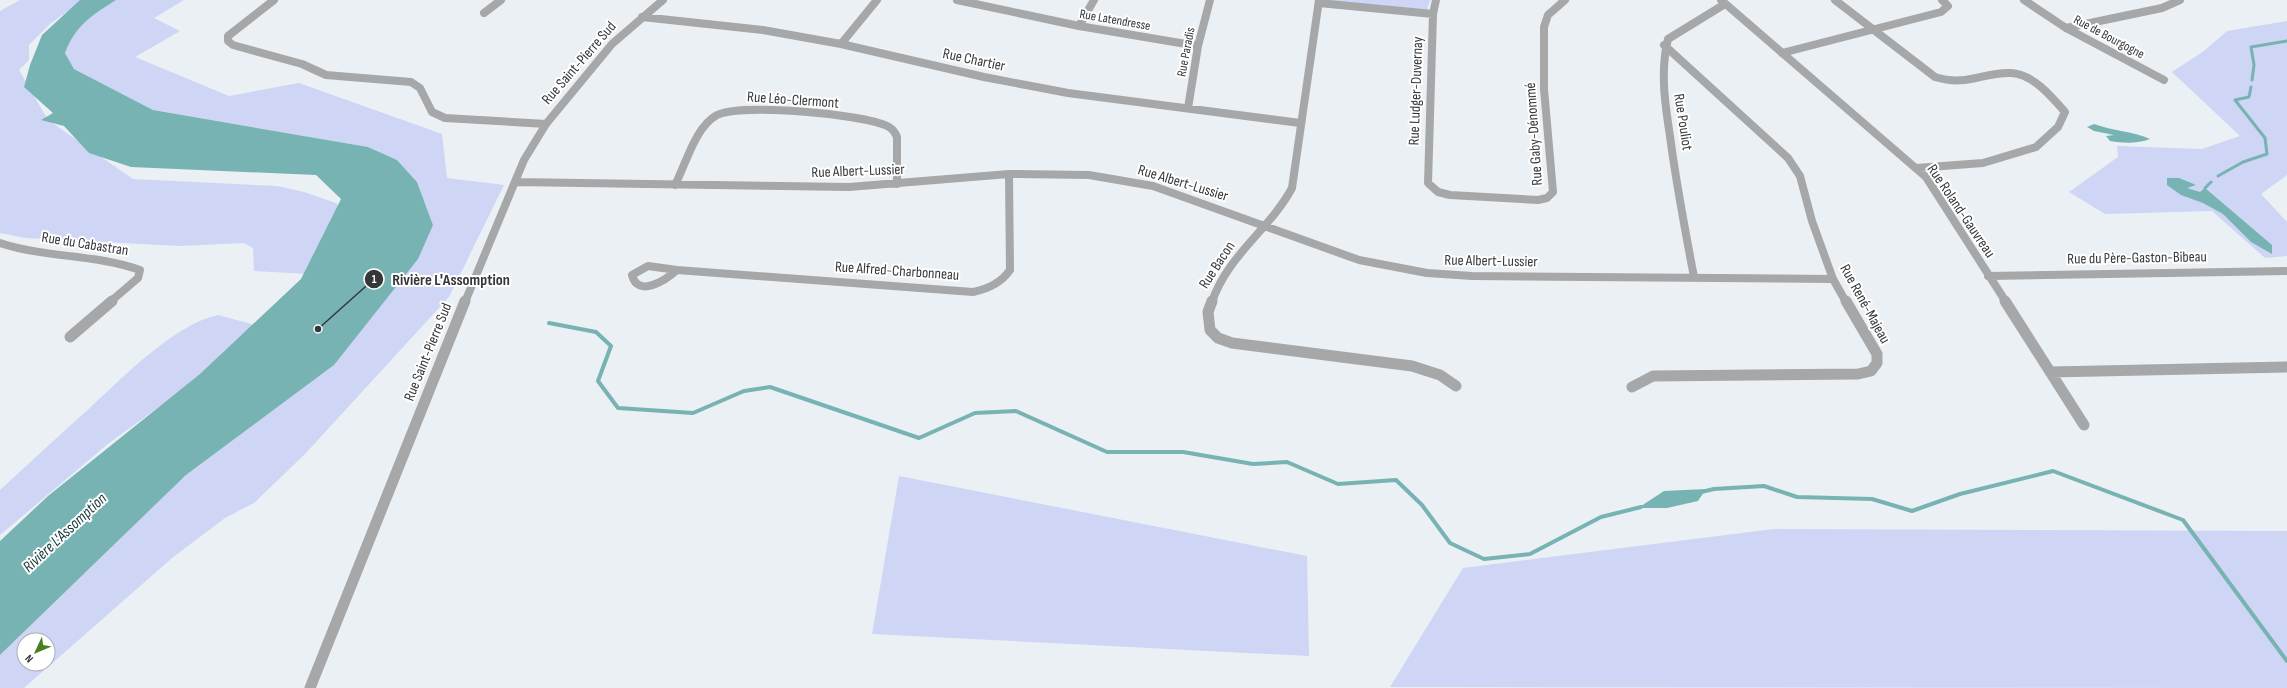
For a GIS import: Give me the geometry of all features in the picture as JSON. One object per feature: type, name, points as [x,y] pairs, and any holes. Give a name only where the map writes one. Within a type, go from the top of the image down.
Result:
[{"type":"street","points":[[274,0],[228,36],[228,41],[233,45],[302,64],[326,74],[411,82],[420,88],[432,112],[445,118],[546,124]]},
{"type":"street","points":[[484,13],[501,0]]},
{"type":"street","name":"Rue Saint-Pierre Sud","points":[[310,688],[454,328],[524,160],[546,124],[612,44],[663,0]]},
{"type":"street","points":[[841,44],[877,0]]},
{"type":"street","name":"Rue Latendresse","points":[[957,0],[983,3],[1079,26],[1198,46]]},
{"type":"street","points":[[1079,26],[1094,0]]},
{"type":"street","name":"Rue Paradis","points":[[1188,108],[1198,46],[1210,0]]},
{"type":"street","name":"Rue Ludger-Duvernay","points":[[1428,183],[1433,14],[1436,0]]},
{"type":"street","name":"Rue Gaby-Dénommé","points":[[1428,183],[1438,192],[1465,197],[1538,200],[1547,198],[1553,192],[1544,89],[1544,27],[1548,15],[1554,8],[1565,0]]},
{"type":"street","points":[[1835,0],[1936,77],[1949,82],[1961,83],[2012,73],[2026,77],[2055,99],[2065,112],[2058,127],[2036,147],[1983,164],[1916,168]]},
{"type":"street","points":[[1782,54],[1941,12],[1948,6],[1942,0]]},
{"type":"street","name":"Rue de Bourgogne","points":[[2024,0],[2066,28],[2164,80]]},
{"type":"street","points":[[2066,28],[2162,8],[2180,0]]},
{"type":"street","points":[[1319,1],[1433,14]]},
{"type":"street","name":"Rue Bacon","points":[[1319,1],[1300,123],[1292,188],[1285,201],[1228,271],[1211,300],[1208,314],[1208,328],[1217,338],[1232,343],[1412,366],[1440,375],[1456,386]]},
{"type":"street","points":[[1664,45],[1668,39],[1723,2]]},
{"type":"street","name":"Rue Roland-Gauvreau","points":[[1723,2],[1926,177],[2084,425]]},
{"type":"street","name":"Rue Chartier","points":[[642,17],[763,30],[841,44],[984,78],[1061,92],[1300,123]]},
{"type":"street","name":"Rue Pouliot","points":[[1664,45],[1663,91],[1694,276]]},
{"type":"street","name":"Rue René-Majeau","points":[[1632,387],[1653,376],[1858,374],[1870,372],[1876,368],[1879,361],[1877,354],[1833,279],[1812,221],[1797,170],[1788,158],[1664,45]]},
{"type":"street","name":"Rue Léo-Clermont","points":[[675,185],[708,123],[718,115],[745,110],[854,118],[889,127],[894,131],[897,137],[897,184]]},
{"type":"street","name":"Rue Albert-Lussier","points":[[515,182],[849,187],[1009,174],[1067,173],[1120,179],[1180,194],[1359,260],[1427,273],[1472,276],[1694,276],[1833,279]]},
{"type":"street","name":"Rue Alfred-Charbonneau","points":[[677,270],[973,292],[986,290],[1006,277],[1010,270],[1009,174]]},
{"type":"street","name":"Rue du Cabastran","points":[[0,243],[44,254],[128,264],[140,270],[138,278],[70,336]]},
{"type":"street","name":"Rue du Père-Gaston-Bibeau","points":[[1988,276],[2287,271]]},
{"type":"street","points":[[2050,372],[2287,367]]},
{"type":"shaded area","points":[[20,0],[84,0],[51,23],[29,45],[29,60],[19,70],[48,120],[133,179],[277,186],[304,192],[336,203],[349,216],[309,274],[254,271],[253,248],[244,243],[180,246],[26,238],[0,233],[0,11]]},
{"type":"shaded area","points":[[116,0],[184,0],[154,18],[180,31],[135,57],[229,96],[299,83],[442,134],[447,178],[504,185],[449,297],[305,454],[254,503],[225,518],[172,558],[56,660],[56,632],[24,632],[186,475],[334,365],[433,225],[417,182],[397,160],[368,147],[153,110],[74,69],[65,53],[69,43],[79,28],[92,16]]},
{"type":"shaded area","points":[[1325,0],[1430,0],[1427,10]]},
{"type":"shaded area","points":[[2287,21],[2287,175],[2261,194],[2287,222],[2287,256],[2265,258],[2212,211],[2105,214],[2069,192],[2118,157],[2117,146],[2202,149],[2240,136],[2172,72],[2204,51],[2227,31]]},
{"type":"shaded area","points":[[218,315],[255,325],[193,382],[109,443],[0,535],[0,490],[150,353],[185,329],[202,320]]},
{"type":"shaded area","points":[[899,476],[1307,556],[1309,656],[872,634]]},
{"type":"shaded area","points":[[1774,529],[2287,531],[2287,688],[1390,687],[1463,568]]},
{"type":"shaded area","points":[[16,640],[16,672],[42,672],[24,688],[0,688],[0,655]]},
{"type":"water","points":[[80,0],[116,0],[85,22],[69,43],[65,53],[74,69],[153,110],[368,147],[397,160],[417,182],[433,225],[418,259],[334,365],[186,475],[24,632],[16,632],[16,640],[0,655],[0,541],[48,496],[200,374],[301,279],[341,199],[316,175],[131,167],[89,153],[64,126],[41,120],[53,113],[24,87],[30,65],[42,35]]},
{"type":"water","points":[[2094,124],[2136,134],[2150,139],[2130,143],[2110,141],[2106,136],[2114,135],[2094,131],[2087,127]]},
{"type":"water","points":[[2167,178],[2179,178],[2196,185],[2187,188],[2200,192],[2205,188],[2272,245],[2272,254],[2251,242],[2223,214],[2203,203],[2181,195],[2167,185]]},
{"type":"water","points":[[1706,489],[1698,501],[1667,508],[1638,508],[1664,491]]},
{"type":"waterway","points":[[2252,80],[2254,65],[2251,47],[2287,41]]},
{"type":"waterway","points":[[2218,176],[2243,162],[2267,154],[2265,138],[2235,100],[2249,97],[2251,87]]},
{"type":"waterway","points":[[2205,188],[2211,182]]},
{"type":"waterway","points":[[549,323],[596,332],[611,346],[598,381],[618,408],[693,413],[744,391],[770,387],[919,438],[975,413],[1016,411],[1107,452],[1183,452],[1253,464],[1287,462],[1338,484],[1396,480],[1422,505],[1450,543],[1484,559],[1530,554],[1601,517],[1641,507]]},
{"type":"waterway","points":[[1701,492],[1714,489],[1764,486],[1797,497],[1872,499],[1912,511],[1960,494],[2053,471],[2183,520],[2287,661]]},
{"type":"place","name":"Rivière L'Assomption","points":[[318,329]]}]
